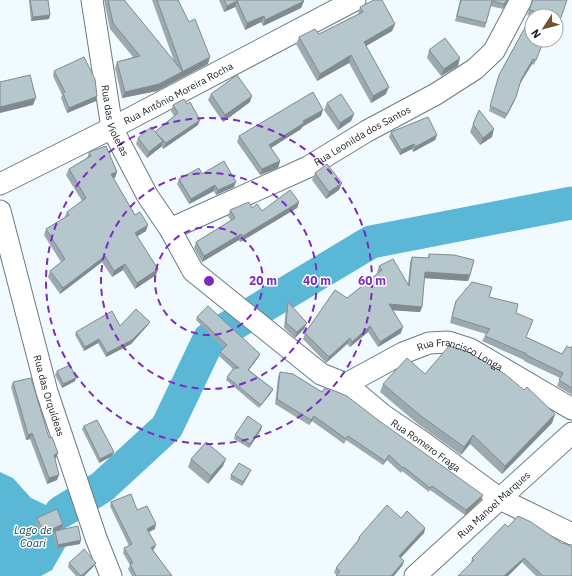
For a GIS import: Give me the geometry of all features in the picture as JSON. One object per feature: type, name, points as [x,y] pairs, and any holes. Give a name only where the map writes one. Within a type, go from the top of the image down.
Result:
[{"type":"street","name":"Rua das Violetas","points":[[92,0],[112,128],[147,195],[170,229],[193,271]]},
{"type":"street","name":"Rua Antônio Moreira Rocha","points":[[0,184],[112,128],[355,0]]},
{"type":"street","name":"Rua Leonilda dos Santos","points":[[170,229],[308,167],[367,131],[436,94],[475,69],[494,51],[521,0]]},
{"type":"street","name":"Rua das Orquídeas","points":[[0,211],[6,265],[96,538],[111,576]]},
{"type":"street","name":"Rua Romero Fraga","points":[[193,271],[321,374],[346,384],[383,415],[500,499],[572,534]]},
{"type":"street","name":"Rua Francisco Longa","points":[[346,384],[403,353],[429,343],[448,342],[470,349],[572,409]]},
{"type":"street","name":"Rua Manoel Marques","points":[[415,576],[572,434]]},
{"type":"water","name":"Lago de Coari","points":[[0,472],[13,478],[31,498],[61,512],[68,542],[52,570],[41,576],[0,576]]},
{"type":"building","points":[[30,0],[48,0],[50,15],[33,17]]},
{"type":"building","points":[[108,0],[125,0],[183,72],[159,84],[125,92],[117,62],[140,56],[113,23]]},
{"type":"building","points":[[157,0],[178,0],[189,22],[195,19],[210,57],[183,71]]},
{"type":"building","points":[[224,0],[239,0],[227,6]]},
{"type":"building","points":[[374,0],[382,0],[395,24],[364,42],[389,87],[373,96],[351,55],[320,74],[299,37],[315,29],[319,34],[363,12],[360,7]]},
{"type":"building","points":[[461,0],[507,0],[504,4],[492,1],[486,23],[457,16]]},
{"type":"building","points":[[533,0],[567,0],[564,9],[530,8]]},
{"type":"building","points":[[237,1],[304,1],[265,20],[264,16],[247,23]]},
{"type":"building","points":[[524,29],[524,48],[541,48],[536,60],[533,59],[521,80],[516,97],[507,114],[490,106],[499,75]]},
{"type":"building","points":[[445,38],[460,58],[444,69],[429,50]]},
{"type":"building","points":[[84,57],[95,79],[97,96],[69,108],[63,93],[65,92],[54,71]]},
{"type":"building","points":[[30,75],[36,98],[0,107],[0,82]]},
{"type":"building","points":[[237,75],[252,96],[225,115],[211,94]]},
{"type":"building","points":[[313,92],[323,110],[303,121],[304,123],[269,145],[280,161],[262,169],[239,136]]},
{"type":"building","points":[[341,94],[354,114],[340,123],[327,103]]},
{"type":"building","points":[[184,99],[187,104],[190,102],[200,120],[166,143],[155,132],[178,113],[173,105]]},
{"type":"building","points":[[479,110],[494,129],[483,138],[473,124]]},
{"type":"building","points":[[428,117],[437,135],[415,147],[414,144],[401,150],[391,132]]},
{"type":"building","points":[[151,127],[163,141],[149,152],[138,138]]},
{"type":"building","points":[[106,146],[117,172],[111,174],[135,215],[140,212],[148,225],[135,233],[158,269],[137,283],[125,264],[114,271],[105,256],[63,288],[50,271],[65,259],[46,229],[69,215],[67,212],[86,198],[69,169],[91,156],[89,152]]},
{"type":"building","points":[[224,161],[236,182],[218,190],[215,185],[191,199],[179,179],[199,168],[202,174]]},
{"type":"building","points":[[327,164],[342,183],[329,192],[315,173]]},
{"type":"building","points":[[290,190],[299,202],[243,236],[241,234],[204,256],[196,242],[235,218],[230,210],[249,202],[252,208],[257,204],[262,211]]},
{"type":"building","points":[[429,254],[454,255],[474,260],[470,275],[425,272],[422,307],[389,304],[403,327],[380,342],[370,326],[352,342],[350,338],[329,357],[305,333],[335,290],[347,298],[382,270],[379,266],[393,259],[409,286],[412,257],[429,258]]},
{"type":"building","points":[[472,282],[492,287],[489,297],[518,304],[516,313],[533,320],[526,337],[562,354],[567,346],[570,348],[572,346],[572,388],[559,380],[563,373],[526,355],[527,354],[485,336],[490,329],[452,317],[456,301]]},
{"type":"building","points":[[288,302],[307,323],[297,332],[286,323]]},
{"type":"building","points":[[208,306],[260,354],[248,370],[273,389],[261,405],[227,377],[234,368],[239,368],[220,352],[227,345],[197,317]]},
{"type":"building","points":[[136,309],[150,322],[132,340],[107,353],[99,339],[85,347],[76,332],[112,311],[120,326]]},
{"type":"building","points":[[449,346],[468,352],[505,374],[524,390],[527,387],[555,414],[505,466],[473,435],[464,447],[421,416],[383,384],[407,358],[425,374]]},
{"type":"building","points":[[70,365],[76,378],[63,384],[57,371]]},
{"type":"building","points":[[280,372],[293,374],[322,392],[324,389],[330,389],[347,396],[483,495],[466,510],[432,486],[430,488],[404,467],[403,468],[389,455],[385,461],[348,436],[346,439],[314,416],[311,420],[277,399]]},
{"type":"building","points":[[31,378],[49,438],[52,437],[58,453],[54,455],[59,475],[49,478],[32,433],[28,435],[13,382]]},
{"type":"building","points":[[248,416],[262,426],[250,444],[235,435]]},
{"type":"building","points":[[97,420],[114,452],[100,459],[84,426]]},
{"type":"building","points":[[206,442],[226,459],[211,476],[191,459]]},
{"type":"building","points":[[239,463],[251,470],[243,482],[231,475]]},
{"type":"building","points":[[131,494],[137,510],[147,506],[156,524],[147,529],[156,545],[151,548],[172,576],[136,576],[130,564],[133,563],[124,548],[132,544],[111,502]]},
{"type":"building","points":[[387,505],[401,518],[407,511],[425,528],[399,556],[404,561],[391,576],[336,576],[340,571],[336,568],[360,538],[359,537]]},
{"type":"building","points":[[57,509],[63,524],[44,533],[37,518]]},
{"type":"building","points":[[518,516],[531,522],[563,544],[564,543],[572,547],[572,576],[543,576],[524,558],[504,576],[458,576],[474,560],[472,558],[505,524],[508,527]]},
{"type":"building","points":[[78,526],[81,540],[58,545],[55,531]]},
{"type":"building","points":[[84,549],[96,563],[81,576],[69,563]]},
{"type":"waterway","points":[[61,512],[102,487],[167,427],[209,339],[371,242],[572,203]]}]
